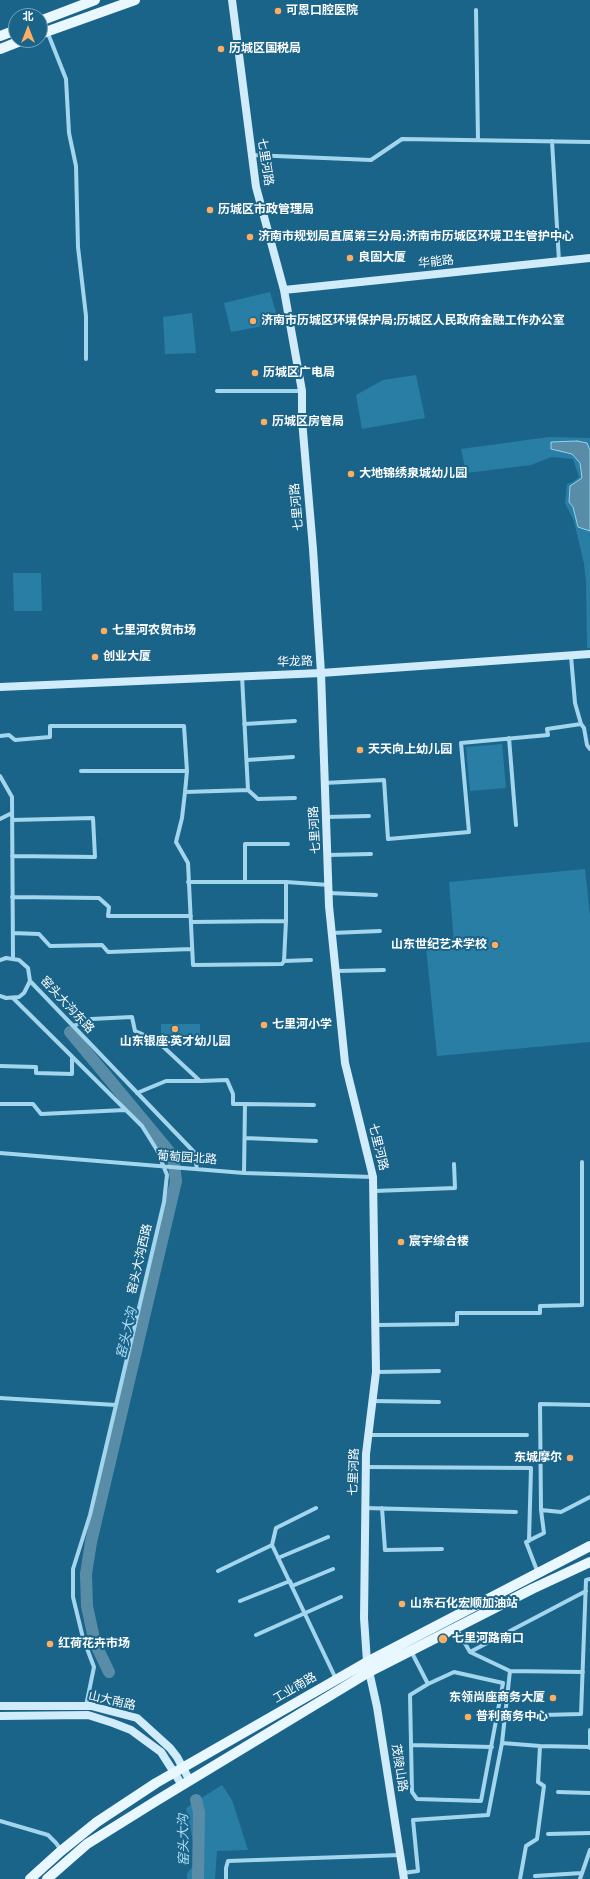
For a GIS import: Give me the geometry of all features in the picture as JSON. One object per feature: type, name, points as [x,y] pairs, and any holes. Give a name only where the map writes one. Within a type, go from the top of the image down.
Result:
[{"type":"main road","points":[[48,18],[95,0]]},
{"type":"main road","points":[[48,30],[135,0]]},
{"type":"main road","name":"七里河路","points":[[232,0],[256,187],[284,290],[302,391],[302,420],[313,549],[320,673],[332,933],[345,1063],[373,1177],[376,1372],[365,1467],[364,1611],[367,1662]]},
{"type":"main road","name":"华能路","points":[[284,290],[590,258]]},
{"type":"main road","name":"华龙路","points":[[0,687],[320,673],[590,654]]},
{"type":"main road","name":"工业南路","points":[[30,1879],[61,1851],[97,1822],[156,1783],[367,1662],[590,1546]]},
{"type":"main road","name":"工业南路","points":[[46,1879],[88,1844],[369,1672],[456,1627],[590,1562]]},
{"type":"main road","name":"茂陵山路","points":[[367,1662],[377,1707],[404,1876]]},
{"type":"main road","name":"山大南路","points":[[0,1706],[86,1706],[137,1718],[167,1745],[183,1768],[186,1783]]},
{"type":"main road","name":"山大南路","points":[[0,1716],[88,1715],[113,1723],[131,1730],[161,1752],[174,1774],[186,1783]]},
{"type":"street","points":[[476,10],[478,140]]},
{"type":"street","points":[[48,42],[66,80],[69,133],[76,166],[78,240],[86,316],[86,359]]},
{"type":"street","points":[[251,155],[371,160],[402,139],[590,142]]},
{"type":"street","points":[[552,141],[560,261]]},
{"type":"street","points":[[217,392],[302,391]]},
{"type":"street","points":[[572,656],[575,702],[581,724],[584,728],[587,746],[590,748]]},
{"type":"street","points":[[242,676],[248,790]]},
{"type":"street","points":[[244,724],[295,721]]},
{"type":"street","points":[[324,783],[384,780],[388,839],[469,832],[461,743],[548,735],[547,728],[581,724]]},
{"type":"street","points":[[0,736],[9,736],[15,740],[50,737],[50,726],[184,726],[187,771],[182,818],[176,842],[188,863],[193,965],[282,964],[284,961],[311,960]]},
{"type":"street","points":[[510,738],[516,825]]},
{"type":"street","points":[[247,760],[293,758]]},
{"type":"street","points":[[81,771],[187,771]]},
{"type":"street","points":[[0,776],[12,797],[13,933],[13,958],[0,960]]},
{"type":"street","points":[[185,792],[248,790],[258,799],[295,798]]},
{"type":"street","points":[[0,819],[12,814]]},
{"type":"street","points":[[326,817],[369,816]]},
{"type":"street","points":[[12,820],[93,818],[95,856],[12,856]]},
{"type":"street","points":[[245,882],[245,844],[288,844]]},
{"type":"street","points":[[328,855],[371,854]]},
{"type":"street","points":[[188,882],[286,882],[376,895]]},
{"type":"street","points":[[284,961],[286,882]]},
{"type":"street","points":[[12,897],[99,898],[109,907],[108,916],[191,916]]},
{"type":"street","points":[[191,922],[286,921]]},
{"type":"street","points":[[332,933],[380,931]]},
{"type":"street","points":[[13,933],[39,934],[50,946],[102,945],[108,952],[192,949]]},
{"type":"street","name":"窑头大沟东路","points":[[13,958],[24,963],[30,974],[30,981],[194,1152],[197,1169]]},
{"type":"street","points":[[336,971],[384,970]]},
{"type":"street","points":[[0,996],[12,998],[24,993],[30,981]]},
{"type":"street","name":"窑头大沟西路","points":[[12,998],[142,1126],[157,1150],[167,1175],[164,1202],[90,1515],[73,1569],[73,1597],[83,1638],[94,1667],[86,1706]]},
{"type":"street","points":[[73,1026],[91,1019],[132,1017],[135,1031],[156,1040],[200,1081]]},
{"type":"street","points":[[0,1066],[36,1067],[36,1073],[72,1074],[72,1057]]},
{"type":"street","points":[[137,1093],[166,1081],[227,1080],[233,1094],[233,1104],[314,1105]]},
{"type":"street","points":[[0,1104],[33,1104],[41,1114],[126,1110]]},
{"type":"street","points":[[244,1173],[245,1104]]},
{"type":"street","points":[[245,1138],[316,1141]]},
{"type":"street","name":"葡萄园北路","points":[[0,1153],[244,1173],[373,1177]]},
{"type":"street","points":[[376,1325],[456,1324],[456,1313],[540,1313],[540,1306],[582,1305],[582,1162]]},
{"type":"street","points":[[374,1191],[455,1188],[454,1164]]},
{"type":"street","points":[[376,1372],[439,1371]]},
{"type":"street","points":[[0,1398],[116,1405]]},
{"type":"street","points":[[372,1401],[439,1402]]},
{"type":"street","points":[[529,1541],[544,1533],[541,1510],[540,1404],[590,1405]]},
{"type":"street","points":[[368,1435],[527,1435]]},
{"type":"street","points":[[365,1467],[531,1468],[529,1541],[526,1542],[538,1572]]},
{"type":"street","points":[[541,1510],[561,1512],[590,1497]]},
{"type":"street","points":[[316,1508],[276,1528],[272,1545],[336,1679]]},
{"type":"street","points":[[365,1508],[516,1512]]},
{"type":"street","points":[[382,1508],[384,1550],[442,1549]]},
{"type":"street","points":[[278,1558],[328,1537]]},
{"type":"street","points":[[218,1571],[272,1545]]},
{"type":"street","points":[[292,1586],[333,1569]]},
{"type":"street","points":[[505,1716],[581,1714],[586,1580],[590,1579]]},
{"type":"street","points":[[240,1602],[290,1581]]},
{"type":"street","points":[[470,1652],[586,1591]]},
{"type":"street","points":[[256,1635],[341,1597]]},
{"type":"street","points":[[456,1627],[470,1652],[510,1671],[583,1672]]},
{"type":"street","points":[[411,1651],[428,1684]]},
{"type":"street","points":[[404,1876],[418,1871],[413,1820],[488,1815],[502,1743],[510,1671]]},
{"type":"street","points":[[454,1672],[504,1683],[481,1802],[416,1799],[412,1792],[410,1695],[428,1684],[454,1672]]},
{"type":"street","points":[[502,1743],[540,1746],[590,1747],[590,1730]]},
{"type":"street","points":[[411,1746],[492,1747]]},
{"type":"street","points":[[520,1879],[526,1846],[537,1840],[544,1786],[538,1782],[540,1746]]},
{"type":"street","points":[[558,1792],[590,1793]]},
{"type":"street","points":[[0,1821],[48,1835],[61,1851]]},
{"type":"street","points":[[548,1834],[590,1833]]},
{"type":"street","points":[[580,1879],[590,1850]]},
{"type":"street","points":[[226,1879],[226,1868],[228,1861],[400,1855]]},
{"type":"street","points":[[535,1876],[582,1873]]},
{"type":"shaded area","points":[[270,292],[279,323],[231,332],[224,303]]},
{"type":"shaded area","points":[[192,313],[196,353],[165,354],[163,317]]},
{"type":"shaded area","points":[[416,375],[425,418],[362,429],[356,395],[383,380]]},
{"type":"shaded area","points":[[549,437],[590,438],[590,648],[587,648],[586,582],[584,564],[574,521],[565,503],[567,484],[573,482],[579,477],[573,459],[551,457],[531,465],[466,473],[461,449]]},
{"type":"shaded area","points":[[577,441],[587,443],[590,450],[590,531],[578,527],[573,507],[569,502],[570,486],[582,478],[580,463],[572,454],[551,449],[551,442]]},
{"type":"shaded area","points":[[13,573],[41,573],[42,611],[14,611]]},
{"type":"shaded area","points":[[502,744],[506,788],[470,791],[466,747]]},
{"type":"shaded area","points":[[585,869],[590,916],[590,1042],[437,1056],[426,947],[454,944],[449,882]]},
{"type":"shaded area","points":[[161,1024],[200,1024],[200,1044],[173,1045],[161,1035]]},
{"type":"shaded area","points":[[222,1785],[232,1800],[248,1850],[217,1851],[215,1879],[187,1879],[187,1874],[197,1860],[186,1808]]},
{"type":"waterway","name":"窑头大沟","points":[[70,1032],[173,1156],[176,1181],[91,1542],[86,1574],[87,1606],[95,1643],[109,1672]]},
{"type":"waterway","name":"窑头大沟","points":[[196,1800],[199,1812],[198,1879]]},
{"type":"place","name":"可恩口腔医院","points":[[278,11]]},
{"type":"place","name":"历城区国税局","points":[[221,49]]},
{"type":"place","name":"历城区市政管理局","points":[[210,210]]},
{"type":"place","name":"济南市规划局直属第三分局;济南市历城区环境卫生管护中心","points":[[250,237]]},
{"type":"place","name":"良固大厦","points":[[350,258]]},
{"type":"place","name":"济南市历城区环境保护局;历城区人民政府金融工作办公室","points":[[253,321]]},
{"type":"place","name":"历城区广电局","points":[[255,373]]},
{"type":"place","name":"历城区房管局","points":[[264,422]]},
{"type":"place","name":"大地锦绣泉城幼儿园","points":[[351,474]]},
{"type":"place","name":"七里河农贸市场","points":[[104,631]]},
{"type":"place","name":"创业大厦","points":[[95,657]]},
{"type":"place","name":"天天向上幼儿园","points":[[360,750]]},
{"type":"place","name":"山东世纪艺术学校","points":[[495,945]]},
{"type":"place","name":"七里河小学","points":[[264,1025]]},
{"type":"place","name":"山东银座·英才幼儿园","points":[[175,1029]]},
{"type":"place","name":"宸宇综合楼","points":[[401,1242]]},
{"type":"place","name":"东城摩尔","points":[[570,1458]]},
{"type":"place","name":"山东石化宏顺加油站","points":[[402,1604]]},
{"type":"place","name":"七里河路南口","points":[[443,1639]]},
{"type":"place","name":"红荷花卉市场","points":[[50,1644]]},
{"type":"place","name":"东领尚座商务大厦","points":[[553,1698]]},
{"type":"place","name":"普利商务中心","points":[[468,1717]]}]
